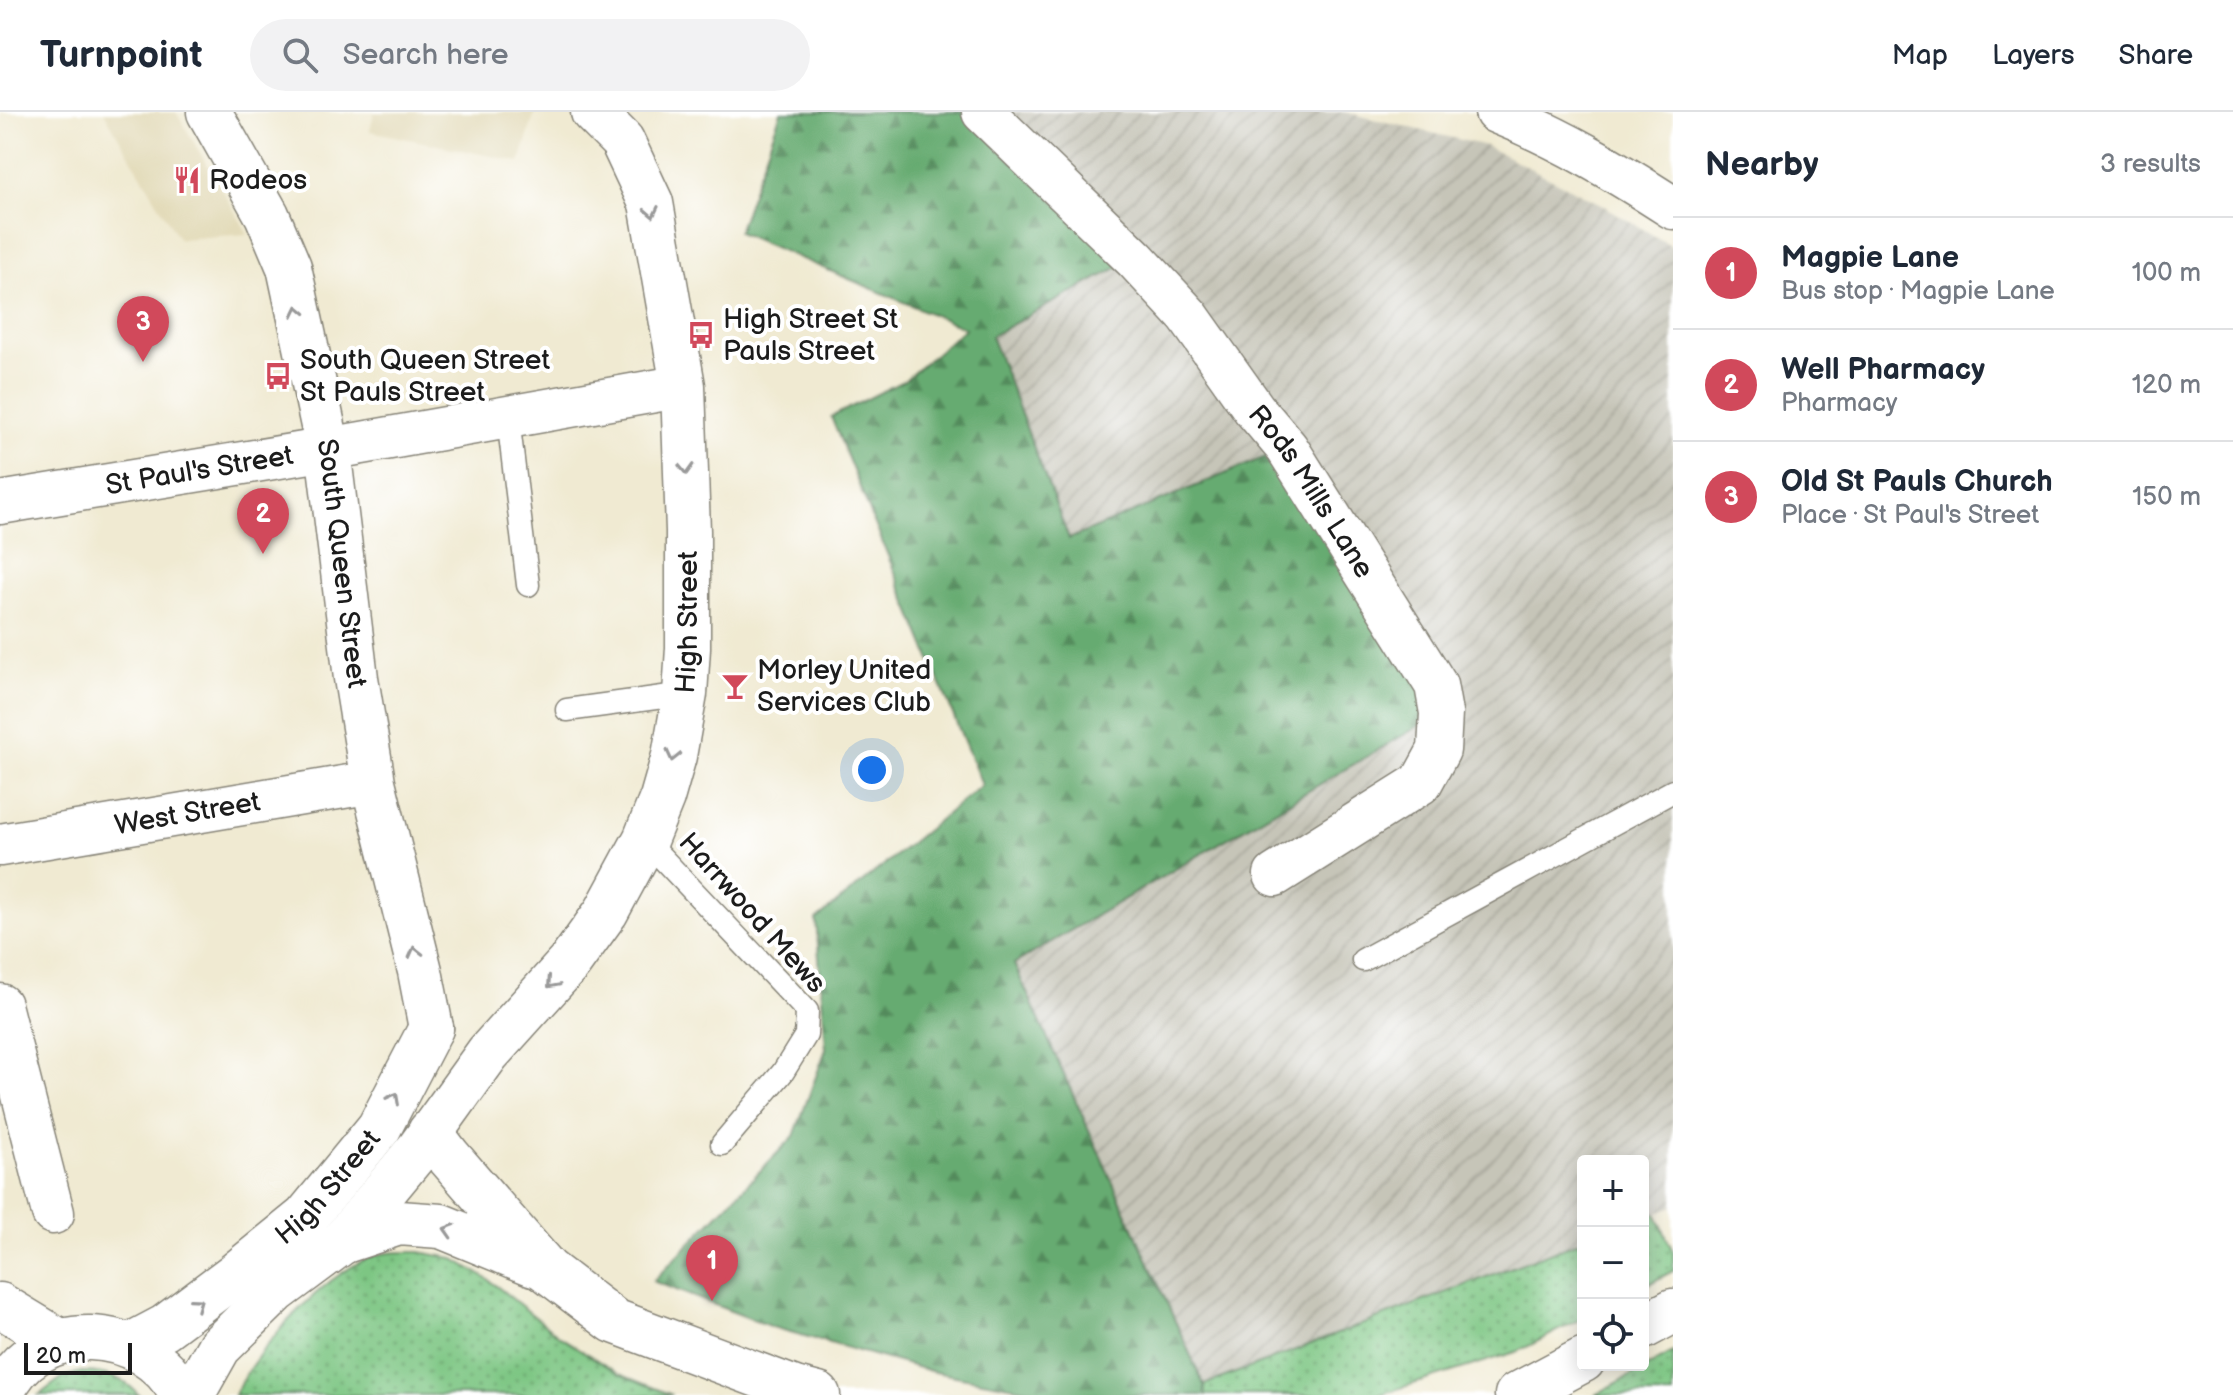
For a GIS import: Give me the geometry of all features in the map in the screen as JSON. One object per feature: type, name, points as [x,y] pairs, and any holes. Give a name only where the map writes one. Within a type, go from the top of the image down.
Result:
[{"type":"street","name":"South Queen Street","points":[[209,112],[267,215],[289,267],[328,449],[356,678],[373,782],[431,1028]]},
{"type":"street","name":"Rods Mills Lane","points":[[983,112],[1135,259],[1188,316],[1254,409],[1287,448],[1436,685],[1441,713],[1439,750],[1421,783],[1275,875]]},
{"type":"street","points":[[1496,112],[1525,123],[1614,170],[1673,208]]},
{"type":"street","name":"High Street","points":[[192,1395],[219,1347],[276,1291],[342,1242],[432,1146],[488,1053],[570,962],[606,912],[645,840],[662,798],[674,756],[685,694],[688,531],[683,386],[651,203],[615,122]]},
{"type":"street","name":"St Paul's Street","points":[[0,503],[683,386]]},
{"type":"street","name":"West Street","points":[[0,845],[373,782]]},
{"type":"street","points":[[0,1005],[53,1213]]},
{"type":"street","points":[[431,1028],[488,1053]]},
{"type":"street","name":"High Street","points":[[131,1345],[165,1327],[306,1217],[379,1128],[431,1028]]},
{"type":"street","points":[[306,1217],[377,1160],[432,1146],[547,1270],[614,1321],[802,1393]]},
{"type":"street","points":[[342,1242],[399,1223],[441,1226],[547,1270]]},
{"type":"street","points":[[0,1305],[61,1342]]},
{"type":"street","points":[[1649,1324],[1673,1311]]},
{"type":"street","points":[[1,1395],[12,1375],[34,1355],[61,1342],[87,1337],[113,1339],[131,1345],[159,1362],[182,1395]]},
{"type":"street","points":[[1517,1395],[1577,1363]]},
{"type":"lane","points":[[508,418],[528,585]]},
{"type":"lane","points":[[567,710],[685,694]]},
{"type":"lane","points":[[1363,960],[1673,791]]},
{"type":"lane","name":"Harrwood Mews","points":[[645,840],[807,1011],[806,1035],[783,1072],[722,1144]]},
{"type":"shaded area","points":[[104,112],[176,112],[248,234],[179,239]]},
{"type":"shaded area","points":[[374,112],[535,112],[520,162],[370,131]]},
{"type":"shaded area","points":[[962,112],[1344,112],[1486,146],[1599,203],[1673,247],[1673,1206],[1649,1216],[1649,1155],[1577,1155],[1577,1242],[1204,1385],[1014,964],[1440,713],[1287,448],[1069,539],[991,335],[1121,266]]},
{"type":"green space","points":[[781,112],[962,112],[1121,266],[991,336],[1069,539],[1287,448],[1441,713],[1014,964],[1204,1385],[1205,1395],[1057,1395],[934,1372],[772,1327],[653,1281],[794,1136],[826,1049],[816,920],[982,785],[831,417],[905,380],[965,328],[738,232]]},
{"type":"green space","points":[[1656,1213],[1673,1252],[1673,1271],[1649,1284],[1649,1227],[1649,1216]]},
{"type":"green space","points":[[1577,1242],[1577,1321],[1519,1351],[1378,1395],[1205,1395],[1204,1385]]},
{"type":"green space","points":[[419,1252],[453,1258],[489,1280],[559,1336],[619,1374],[672,1395],[234,1395],[277,1333],[339,1275],[381,1254]]},
{"type":"green space","points":[[1673,1352],[1673,1395],[1595,1395],[1639,1371],[1649,1371],[1649,1365]]},
{"type":"green space","points":[[81,1372],[113,1377],[139,1395],[39,1395],[63,1377]]},
{"type":"place","name":"Rodeos","points":[[187,180]]},
{"type":"place","name":"High Street St Pauls Street","points":[[701,335]]},
{"type":"place","name":"Old St Pauls Church","points":[[143,362]]},
{"type":"place","name":"South Queen Street St Pauls Street","points":[[278,376]]},
{"type":"place","name":"Well Pharmacy","points":[[263,554]]},
{"type":"place","name":"Morley United Services Club","points":[[735,686]]},
{"type":"place","name":"Magpie Lane","points":[[712,1301]]}]
